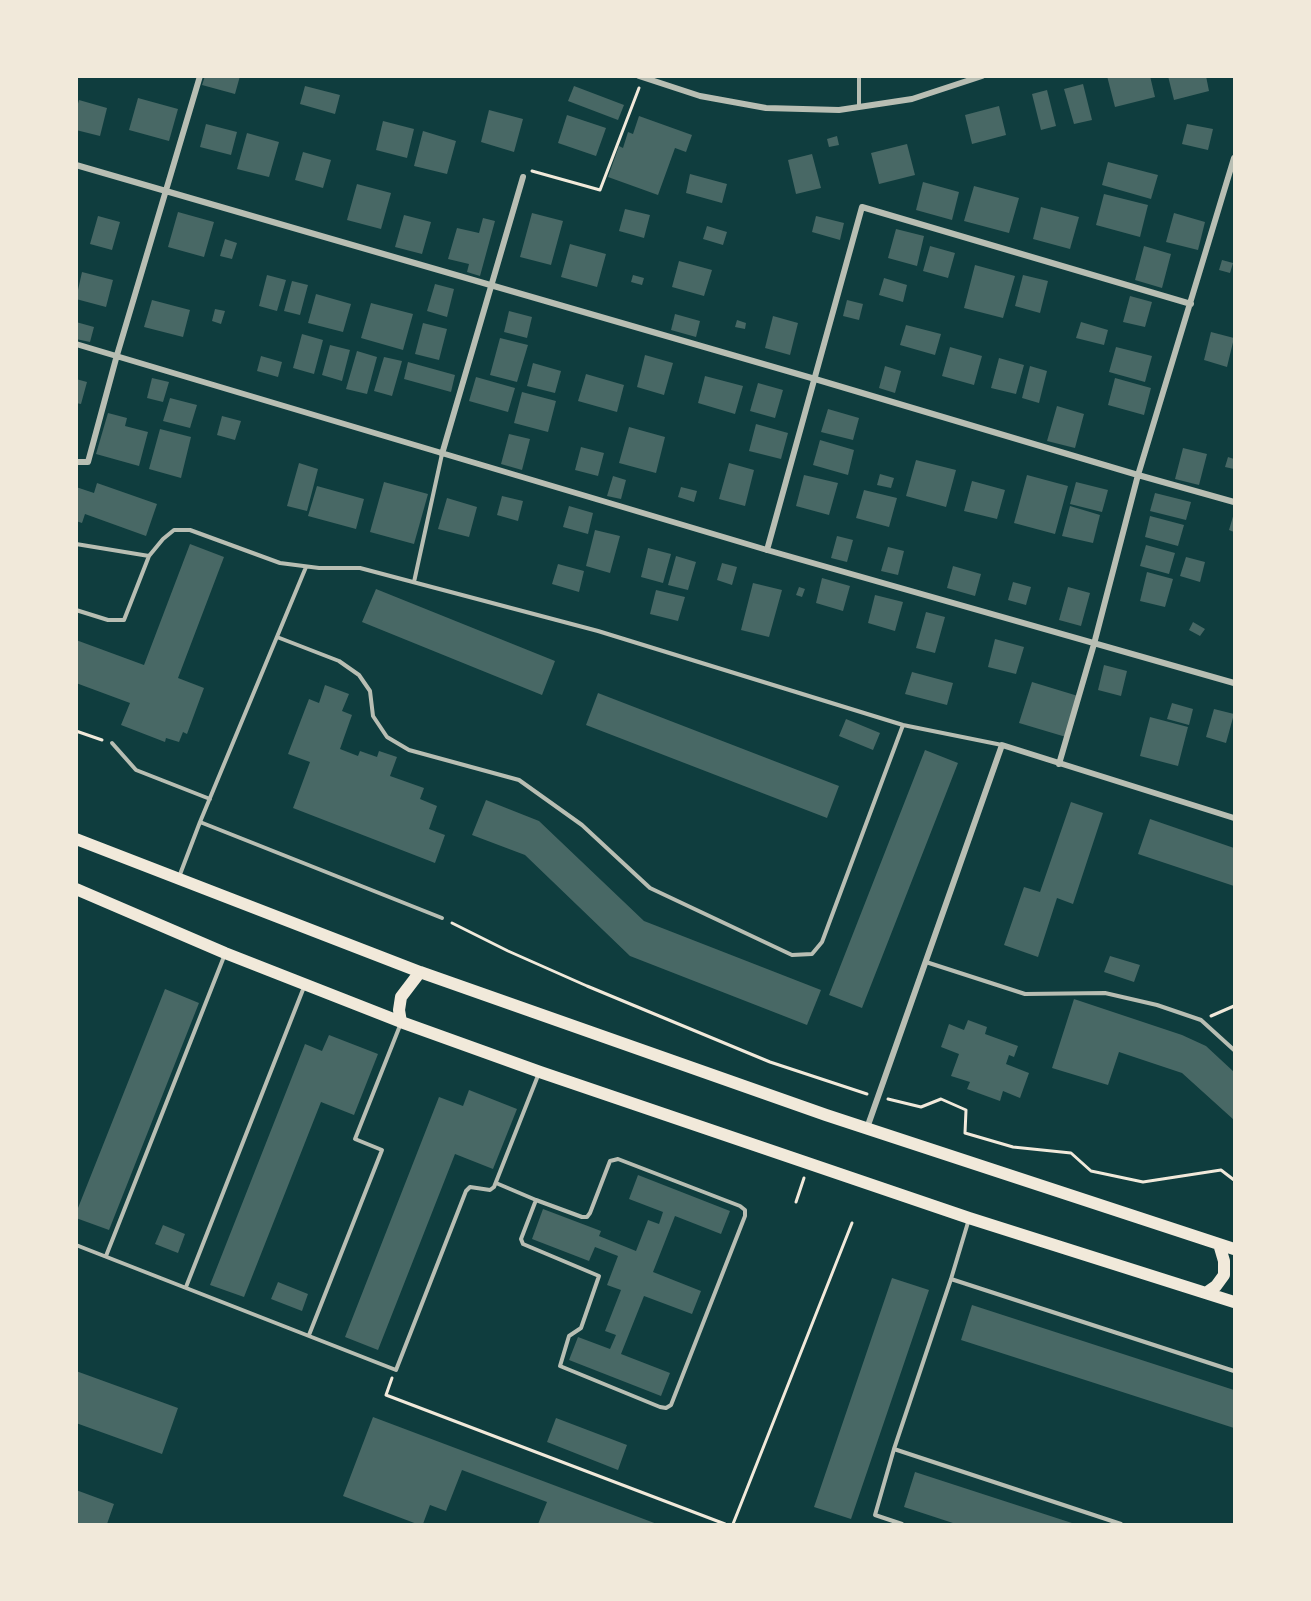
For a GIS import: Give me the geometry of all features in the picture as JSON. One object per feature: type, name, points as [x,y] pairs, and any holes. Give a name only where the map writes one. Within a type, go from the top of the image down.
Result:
[{"type":"main road","points":[[76,839],[420,972],[867,1129],[1234,1249]]},
{"type":"main road","points":[[76,889],[305,985],[540,1072],[969,1218],[1234,1302]]},
{"type":"main road","points":[[401,1022],[399,1010],[401,997],[420,972]]},
{"type":"main road","points":[[1206,1293],[1216,1286],[1224,1275],[1224,1261],[1219,1245]]},
{"type":"street","points":[[76,462],[88,462],[117,355],[200,76]]},
{"type":"street","points":[[641,77],[700,96],[766,108],[839,110],[912,99],[982,76]]},
{"type":"street","points":[[1059,764],[1094,644],[1138,475],[1234,158]]},
{"type":"street","points":[[76,165],[1234,502]]},
{"type":"street","points":[[442,454],[523,177]]},
{"type":"street","points":[[767,550],[862,207],[1191,304]]},
{"type":"street","points":[[76,344],[767,550],[1234,683]]},
{"type":"street","points":[[867,1129],[876,1097],[1002,745],[1234,818]]},
{"type":"lane","points":[[859,76],[859,107]]},
{"type":"lane","points":[[414,582],[442,454]]},
{"type":"lane","points":[[76,609],[108,620],[124,620],[149,556],[163,538],[174,530],[190,530],[280,563],[306,567],[360,568],[598,631],[903,725],[1002,745]]},
{"type":"lane","points":[[76,544],[149,556]]},
{"type":"lane","points":[[178,880],[306,567]]},
{"type":"lane","points":[[277,637],[339,661],[359,675],[370,691],[374,716],[387,737],[409,750],[519,780],[582,825],[650,888],[792,955],[812,954],[822,942],[903,725]]},
{"type":"lane","points":[[112,743],[136,770],[210,799]]},
{"type":"lane","points":[[200,822],[442,918]]},
{"type":"lane","points":[[106,1256],[225,953]]},
{"type":"lane","points":[[924,962],[1025,994],[1105,993],[1157,1005],[1201,1020],[1234,1050]]},
{"type":"lane","points":[[186,1287],[305,985]]},
{"type":"lane","points":[[309,1335],[382,1150],[355,1139],[401,1022]]},
{"type":"lane","points":[[76,1245],[396,1370],[466,1191],[470,1187],[490,1190],[496,1183],[540,1072]]},
{"type":"lane","points":[[496,1183],[536,1200],[587,1217],[610,1161],[618,1159],[740,1206],[745,1210],[745,1216],[675,1394],[671,1404],[666,1408],[560,1366],[569,1336],[581,1328],[599,1276],[523,1245],[521,1239],[536,1200]]},
{"type":"lane","points":[[902,1524],[874,1515],[969,1218]]},
{"type":"lane","points":[[951,1279],[1234,1371]]},
{"type":"lane","points":[[894,1449],[1121,1524]]},
{"type":"path","points":[[523,177],[527,169],[600,190],[641,77]]},
{"type":"path","points":[[76,731],[112,743]]},
{"type":"path","points":[[442,918],[508,951],[587,986],[759,1057],[876,1097],[921,1107],[941,1099],[966,1110],[965,1133],[1014,1147],[1071,1153],[1090,1171],[1143,1182],[1221,1170],[1234,1180]]},
{"type":"path","points":[[1201,1020],[1234,1006]]},
{"type":"path","points":[[796,1202],[804,1178]]},
{"type":"path","points":[[733,1524],[852,1222]]},
{"type":"path","points":[[396,1370],[386,1395],[725,1524]]},
{"type":"building","points":[[205,76],[240,76],[235,94],[202,85]]},
{"type":"building","points":[[1107,76],[1150,76],[1155,97],[1115,107]]},
{"type":"building","points":[[1168,76],[1206,76],[1209,91],[1174,100]]},
{"type":"building","points":[[1083,84],[1092,120],[1074,124],[1064,89]]},
{"type":"building","points":[[305,86],[340,95],[335,114],[300,104]]},
{"type":"building","points":[[574,86],[624,105],[618,120],[568,101]]},
{"type":"building","points":[[1047,90],[1056,126],[1041,130],[1032,94]]},
{"type":"building","points":[[138,98],[178,109],[169,141],[129,130]]},
{"type":"building","points":[[79,100],[107,108],[100,136],[76,130],[76,111]]},
{"type":"building","points":[[999,106],[1006,135],[972,144],[965,115]]},
{"type":"building","points":[[489,110],[523,119],[514,152],[481,142]]},
{"type":"building","points":[[567,115],[606,128],[596,156],[558,143]]},
{"type":"building","points":[[639,116],[692,135],[686,152],[675,148],[658,195],[608,177],[619,146],[623,148],[628,132],[633,134]]},
{"type":"building","points":[[383,121],[414,129],[407,158],[376,150]]},
{"type":"building","points":[[206,124],[237,132],[231,155],[200,147]]},
{"type":"building","points":[[1187,124],[1213,129],[1208,150],[1182,144]]},
{"type":"building","points":[[423,131],[456,141],[447,174],[414,166]]},
{"type":"building","points":[[247,133],[279,142],[269,177],[237,169]]},
{"type":"building","points":[[837,136],[839,145],[829,147],[827,139]]},
{"type":"building","points":[[907,144],[915,175],[879,184],[871,153]]},
{"type":"building","points":[[303,152],[331,160],[323,188],[295,180]]},
{"type":"building","points":[[812,154],[821,188],[796,194],[788,160]]},
{"type":"building","points":[[1108,162],[1158,175],[1151,199],[1102,185]]},
{"type":"building","points":[[690,174],[727,184],[722,203],[686,193]]},
{"type":"building","points":[[923,182],[959,192],[952,220],[916,210]]},
{"type":"building","points":[[357,184],[391,193],[381,229],[347,220]]},
{"type":"building","points":[[974,186],[1019,198],[1009,233],[964,221]]},
{"type":"building","points":[[1104,194],[1148,205],[1140,237],[1096,225]]},
{"type":"building","points":[[1041,207],[1079,217],[1070,249],[1033,239]]},
{"type":"building","points":[[625,209],[650,215],[644,238],[619,231]]},
{"type":"building","points":[[178,212],[214,222],[204,257],[168,247]]},
{"type":"building","points":[[532,213],[563,221],[551,265],[520,257]]},
{"type":"building","points":[[1174,213],[1205,222],[1198,250],[1166,242]]},
{"type":"building","points":[[404,215],[431,222],[422,254],[395,247]]},
{"type":"building","points":[[98,216],[120,222],[112,250],[90,244]]},
{"type":"building","points":[[816,216],[844,223],[840,240],[812,232]]},
{"type":"building","points":[[483,218],[495,221],[480,276],[467,272],[469,264],[448,259],[457,228],[479,233]]},
{"type":"building","points":[[707,226],[727,232],[723,245],[703,239]]},
{"type":"building","points":[[896,229],[924,236],[917,266],[888,258]]},
{"type":"building","points":[[225,239],[237,243],[232,259],[220,256]]},
{"type":"building","points":[[570,244],[606,254],[597,287],[561,277]]},
{"type":"building","points":[[930,246],[955,253],[948,278],[923,271]]},
{"type":"building","points":[[1144,246],[1171,254],[1162,288],[1135,280]]},
{"type":"building","points":[[1222,260],[1233,263],[1230,273],[1219,270]]},
{"type":"building","points":[[679,261],[712,270],[704,296],[672,287]]},
{"type":"building","points":[[975,265],[1015,276],[1003,318],[964,308]]},
{"type":"building","points":[[82,272],[113,280],[106,307],[76,299]]},
{"type":"building","points":[[267,275],[286,280],[277,311],[259,306]]},
{"type":"building","points":[[633,275],[644,278],[642,285],[631,282]]},
{"type":"building","points":[[1023,275],[1048,281],[1040,313],[1015,306]]},
{"type":"building","points":[[884,278],[907,285],[903,302],[879,295]]},
{"type":"building","points":[[292,281],[308,285],[300,315],[284,311]]},
{"type":"building","points":[[435,284],[454,289],[447,317],[427,311]]},
{"type":"building","points":[[316,294],[351,304],[343,332],[308,323]]},
{"type":"building","points":[[1130,296],[1152,302],[1145,327],[1123,322]]},
{"type":"building","points":[[152,300],[190,310],[183,337],[144,327]]},
{"type":"building","points":[[847,300],[863,304],[859,320],[843,316]]},
{"type":"building","points":[[371,303],[413,314],[403,350],[361,338]]},
{"type":"building","points":[[215,309],[225,311],[221,324],[212,321]]},
{"type":"building","points":[[509,311],[532,317],[527,338],[504,332]]},
{"type":"building","points":[[675,314],[700,321],[696,337],[671,330]]},
{"type":"building","points":[[773,316],[798,323],[790,355],[765,348]]},
{"type":"building","points":[[737,320],[746,323],[745,329],[735,327]]},
{"type":"building","points":[[76,322],[94,327],[90,342],[76,339]]},
{"type":"building","points":[[1081,322],[1108,330],[1104,345],[1076,338]]},
{"type":"building","points":[[423,323],[447,329],[439,360],[415,354]]},
{"type":"building","points":[[906,325],[941,334],[935,355],[900,345]]},
{"type":"building","points":[[1211,332],[1234,338],[1227,367],[1204,360]]},
{"type":"building","points":[[302,334],[323,340],[314,374],[293,368]]},
{"type":"building","points":[[500,338],[528,345],[517,382],[490,375]]},
{"type":"building","points":[[330,345],[350,350],[342,381],[322,375]]},
{"type":"building","points":[[950,347],[982,356],[974,385],[942,376]]},
{"type":"building","points":[[1116,347],[1152,356],[1145,382],[1109,372]]},
{"type":"building","points":[[357,351],[377,357],[367,394],[346,389]]},
{"type":"building","points":[[645,355],[673,363],[664,395],[637,387]]},
{"type":"building","points":[[261,356],[282,362],[278,377],[257,371]]},
{"type":"building","points":[[384,357],[402,361],[392,396],[374,391]]},
{"type":"building","points":[[999,358],[1024,365],[1016,394],[991,388]]},
{"type":"building","points":[[408,362],[455,375],[451,392],[404,379]]},
{"type":"building","points":[[533,363],[561,371],[555,393],[527,386]]},
{"type":"building","points":[[885,366],[901,371],[895,393],[879,388]]},
{"type":"building","points":[[1030,366],[1047,371],[1039,403],[1022,398]]},
{"type":"building","points":[[586,374],[624,385],[617,412],[578,401]]},
{"type":"building","points":[[705,376],[743,386],[735,414],[698,403]]},
{"type":"building","points":[[476,377],[515,388],[508,412],[469,401]]},
{"type":"building","points":[[152,378],[169,382],[163,402],[147,398]]},
{"type":"building","points":[[1115,378],[1151,388],[1144,415],[1108,405]]},
{"type":"building","points":[[76,379],[87,382],[81,404],[76,403]]},
{"type":"building","points":[[758,383],[783,390],[775,418],[750,411]]},
{"type":"building","points":[[522,392],[556,401],[548,432],[514,423]]},
{"type":"building","points":[[170,398],[197,405],[190,428],[163,421]]},
{"type":"building","points":[[1057,406],[1084,414],[1075,448],[1047,441]]},
{"type":"building","points":[[828,409],[859,418],[853,440],[821,432]]},
{"type":"building","points":[[108,413],[127,418],[125,426],[148,432],[139,466],[96,454]]},
{"type":"building","points":[[222,416],[241,421],[235,440],[217,435]]},
{"type":"building","points":[[756,424],[788,433],[781,459],[749,451]]},
{"type":"building","points":[[629,427],[665,437],[656,473],[619,463]]},
{"type":"building","points":[[160,429],[191,437],[181,478],[149,469]]},
{"type":"building","points":[[509,434],[530,439],[522,470],[501,464]]},
{"type":"building","points":[[820,440],[854,450],[848,475],[813,465]]},
{"type":"building","points":[[581,447],[604,453],[598,476],[575,470]]},
{"type":"building","points":[[1183,448],[1207,454],[1199,485],[1175,479]]},
{"type":"building","points":[[1228,457],[1234,459],[1234,469],[1225,467]]},
{"type":"building","points":[[916,460],[956,470],[946,507],[906,496]]},
{"type":"building","points":[[299,463],[318,469],[307,511],[287,506]]},
{"type":"building","points":[[729,463],[754,470],[745,506],[719,499]]},
{"type":"building","points":[[880,474],[894,478],[891,488],[877,485]]},
{"type":"building","points":[[804,475],[838,483],[829,515],[796,506]]},
{"type":"building","points":[[1027,475],[1068,486],[1055,534],[1014,523]]},
{"type":"building","points":[[613,476],[626,480],[621,499],[607,496]]},
{"type":"building","points":[[972,481],[1005,490],[997,519],[964,511]]},
{"type":"building","points":[[384,482],[428,494],[414,544],[370,532]]},
{"type":"building","points":[[1076,482],[1108,490],[1102,512],[1070,504]]},
{"type":"building","points":[[97,483],[157,504],[146,536],[85,514],[82,523],[76,521],[76,487],[94,493]]},
{"type":"building","points":[[317,486],[364,499],[356,529],[308,516]]},
{"type":"building","points":[[681,487],[697,491],[694,502],[678,497]]},
{"type":"building","points":[[864,490],[897,498],[889,527],[856,518]]},
{"type":"building","points":[[1155,493],[1191,502],[1186,520],[1150,511]]},
{"type":"building","points":[[502,496],[523,501],[518,521],[497,515]]},
{"type":"building","points":[[447,498],[477,507],[469,537],[438,529]]},
{"type":"building","points":[[569,506],[593,513],[588,534],[563,527]]},
{"type":"building","points":[[1070,506],[1100,515],[1093,543],[1062,536]]},
{"type":"building","points":[[1234,513],[1234,532],[1229,530]]},
{"type":"building","points":[[1150,516],[1184,525],[1178,546],[1145,537]]},
{"type":"building","points":[[595,530],[620,536],[610,573],[586,566]]},
{"type":"building","points":[[837,536],[853,540],[847,562],[831,558]]},
{"type":"building","points":[[190,544],[224,557],[178,678],[204,688],[187,734],[183,732],[179,742],[166,738],[165,742],[121,725],[130,703],[76,683],[76,640],[144,665]]},
{"type":"building","points":[[1146,545],[1175,553],[1169,574],[1140,566]]},
{"type":"building","points":[[888,547],[904,551],[898,575],[881,571]]},
{"type":"building","points":[[648,548],[671,554],[663,583],[641,577]]},
{"type":"building","points":[[676,556],[696,562],[688,590],[668,585]]},
{"type":"building","points":[[1186,557],[1205,562],[1200,582],[1180,576]]},
{"type":"building","points":[[722,563],[737,567],[732,585],[717,580]]},
{"type":"building","points":[[558,564],[584,571],[579,592],[552,584]]},
{"type":"building","points":[[953,566],[981,574],[975,596],[947,588]]},
{"type":"building","points":[[1147,572],[1173,579],[1165,607],[1140,601]]},
{"type":"building","points":[[822,578],[850,586],[843,611],[816,603]]},
{"type":"building","points":[[1013,582],[1031,587],[1026,605],[1008,600]]},
{"type":"building","points":[[753,583],[782,590],[769,637],[741,630]]},
{"type":"building","points":[[799,587],[805,589],[802,597],[796,595]]},
{"type":"building","points":[[1068,587],[1090,593],[1081,626],[1059,620]]},
{"type":"building","points":[[376,589],[555,661],[542,695],[362,622]]},
{"type":"building","points":[[656,590],[685,597],[678,621],[650,614]]},
{"type":"building","points":[[875,595],[903,602],[895,631],[868,623]]},
{"type":"building","points":[[926,612],[945,617],[935,653],[916,648]]},
{"type":"building","points":[[1193,622],[1205,629],[1200,636],[1189,630]]},
{"type":"building","points":[[995,639],[1024,647],[1016,674],[988,667]]},
{"type":"building","points":[[1104,665],[1127,671],[1121,696],[1098,690]]},
{"type":"building","points":[[912,672],[953,683],[947,705],[905,694]]},
{"type":"building","points":[[1032,682],[1078,696],[1066,737],[1019,723]]},
{"type":"building","points":[[325,685],[349,694],[342,711],[352,715],[340,749],[358,756],[360,751],[377,757],[379,751],[397,757],[390,776],[424,788],[420,799],[437,806],[429,829],[445,835],[435,863],[293,808],[310,762],[288,754],[309,699],[319,703]]},
{"type":"building","points":[[598,693],[839,786],[827,818],[586,725]]},
{"type":"building","points":[[1172,703],[1193,709],[1189,725],[1167,719]]},
{"type":"building","points":[[1214,709],[1234,714],[1226,743],[1206,737]]},
{"type":"building","points":[[1150,717],[1188,727],[1178,766],[1140,756]]},
{"type":"building","points":[[846,719],[880,733],[873,750],[839,736]]},
{"type":"building","points":[[925,750],[958,763],[862,1008],[829,995]]},
{"type":"building","points":[[486,800],[539,821],[644,921],[821,990],[807,1025],[630,956],[525,855],[472,835]]},
{"type":"building","points":[[1071,802],[1103,813],[1073,904],[1057,898],[1038,957],[1004,945],[1024,887],[1040,892]]},
{"type":"building","points":[[1150,819],[1234,848],[1234,886],[1138,854]]},
{"type":"building","points":[[1110,956],[1140,965],[1134,982],[1104,972]]},
{"type":"building","points":[[165,989],[199,1003],[109,1230],[76,1218],[76,1213]]},
{"type":"building","points":[[1074,999],[1182,1035],[1206,1046],[1234,1072],[1234,1120],[1182,1073],[1119,1052],[1108,1085],[1052,1068]]},
{"type":"building","points":[[968,1020],[987,1027],[985,1034],[1018,1046],[1014,1057],[1009,1055],[1006,1064],[1029,1073],[1020,1098],[1003,1091],[1000,1101],[967,1089],[970,1082],[951,1076],[959,1054],[941,1047],[949,1024],[964,1030]]},
{"type":"building","points":[[329,1035],[378,1054],[354,1115],[321,1102],[244,1297],[210,1285],[305,1044],[322,1051]]},
{"type":"building","points":[[469,1090],[517,1109],[493,1169],[455,1154],[378,1350],[345,1337],[439,1097],[463,1106]]},
{"type":"building","points":[[638,1175],[730,1211],[721,1234],[675,1216],[653,1272],[701,1291],[692,1314],[644,1296],[621,1354],[670,1373],[661,1396],[569,1360],[578,1337],[610,1349],[616,1335],[605,1331],[621,1290],[607,1285],[618,1256],[595,1247],[589,1261],[532,1239],[543,1209],[601,1231],[599,1236],[636,1251],[648,1220],[659,1224],[663,1212],[629,1199]]},
{"type":"building","points":[[163,1225],[185,1234],[178,1253],[155,1244]]},
{"type":"building","points":[[892,1278],[929,1290],[851,1519],[814,1507]]},
{"type":"building","points":[[278,1282],[308,1294],[302,1311],[271,1299]]},
{"type":"building","points":[[972,1305],[1234,1390],[1234,1428],[961,1340]]},
{"type":"building","points":[[76,1371],[178,1408],[162,1454],[76,1423]]},
{"type":"building","points":[[373,1417],[657,1524],[538,1524],[547,1502],[462,1470],[446,1511],[430,1505],[423,1524],[417,1524],[343,1496]]},
{"type":"building","points":[[556,1418],[627,1445],[618,1470],[547,1442]]},
{"type":"building","points":[[915,1472],[1075,1524],[956,1524],[904,1507]]},
{"type":"building","points":[[76,1490],[114,1504],[107,1524],[76,1524]]}]
